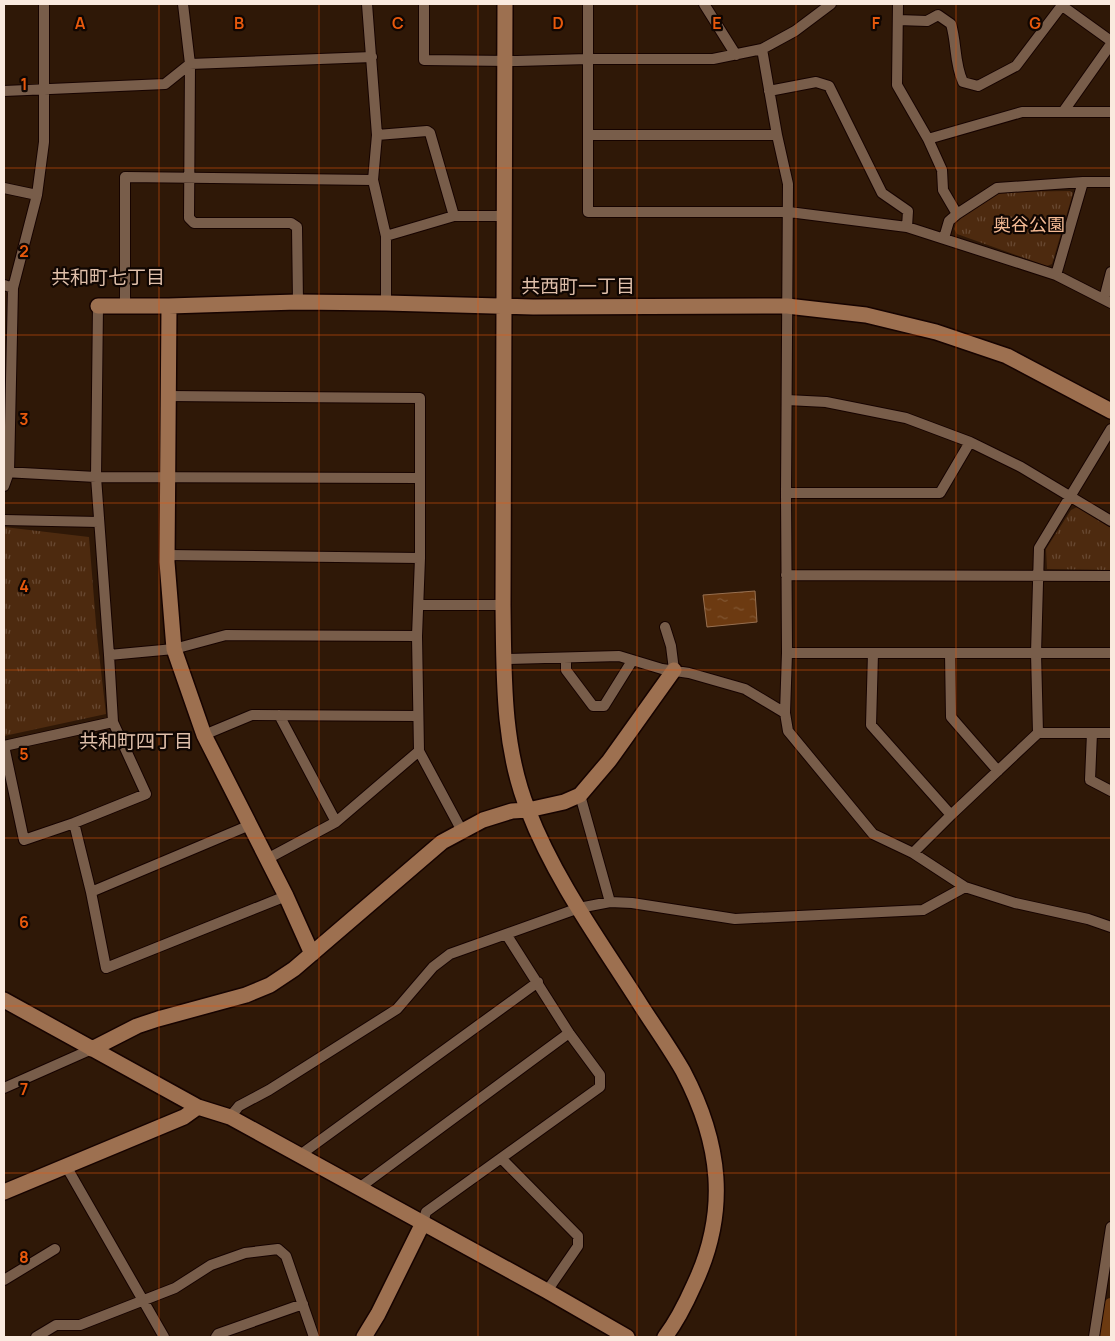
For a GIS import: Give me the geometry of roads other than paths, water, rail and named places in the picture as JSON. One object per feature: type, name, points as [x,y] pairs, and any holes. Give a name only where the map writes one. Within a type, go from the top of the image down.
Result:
[{"type":"street","points":[[4,486],[6,472],[9,287],[37,195],[44,142],[44,4]]},
{"type":"street","points":[[183,4],[190,64],[189,218],[194,223],[291,223],[297,227],[298,302]]},
{"type":"street","points":[[367,4],[377,135],[373,180],[386,236],[386,303]]},
{"type":"street","points":[[424,4],[424,60],[504,61],[713,59],[736,55],[762,50],[795,31],[831,4]]},
{"type":"street","points":[[505,4],[503,605],[504,659],[509,733],[516,774],[528,810],[548,856],[682,1070],[699,1104],[710,1140],[716,1172],[717,1206],[712,1238],[703,1266],[674,1326],[665,1337]]},
{"type":"street","points":[[588,4],[588,212],[788,212],[908,227],[1056,275],[1107,301],[1111,272]]},
{"type":"street","points":[[704,4],[736,55]]},
{"type":"street","points":[[898,4],[897,85],[928,139],[942,170],[942,190],[957,214]]},
{"type":"street","points":[[898,20],[927,21],[938,16],[951,24],[955,38],[957,69],[963,82],[978,86],[1016,66],[1062,5],[1111,43],[1063,112]]},
{"type":"street","points":[[762,50],[776,135],[788,184],[787,653],[785,713],[788,731],[873,834],[913,853],[965,887],[1015,903],[1088,920],[1111,928]]},
{"type":"street","points":[[4,91],[165,84],[190,64],[372,57]]},
{"type":"street","points":[[770,92],[816,82],[829,86],[882,193],[908,211],[908,227]]},
{"type":"street","points":[[928,139],[1022,112],[1111,112]]},
{"type":"street","points":[[377,135],[427,131],[430,133],[454,216]]},
{"type":"street","points":[[589,135],[776,135]]},
{"type":"street","points":[[125,306],[125,177],[373,180]]},
{"type":"street","points":[[1056,275],[1083,182]]},
{"type":"street","points":[[944,238],[949,221],[997,188],[1111,182]]},
{"type":"street","points":[[4,188],[37,195]]},
{"type":"street","points":[[386,236],[454,216],[503,216]]},
{"type":"street","points":[[114,722],[4,746],[24,840],[74,823],[146,794],[114,722],[96,477],[98,306],[298,302],[504,306],[787,306],[866,315],[936,332],[1007,356],[1111,411]]},
{"type":"street","points":[[169,306],[167,555],[174,649],[204,735],[286,896],[312,954]]},
{"type":"street","points":[[168,396],[420,398],[419,751],[462,832]]},
{"type":"street","points":[[787,400],[826,402],[906,418],[970,442],[1021,467],[1111,521]]},
{"type":"street","points":[[1038,733],[1036,653],[1039,548],[1111,429]]},
{"type":"street","points":[[786,493],[940,493],[970,442]]},
{"type":"street","points":[[6,472],[96,477],[420,478]]},
{"type":"street","points":[[4,520],[99,522]]},
{"type":"street","points":[[167,555],[420,558]]},
{"type":"street","points":[[786,575],[1111,576]]},
{"type":"street","points":[[418,605],[503,605]]},
{"type":"street","points":[[4,1088],[92,1049],[137,1026],[246,995],[270,985],[294,969],[442,842],[483,820],[512,811],[528,810],[564,802],[580,795],[609,761],[674,670],[671,646],[665,627]]},
{"type":"street","points":[[109,655],[174,649],[226,635],[418,636]]},
{"type":"street","points":[[787,653],[1111,653]]},
{"type":"street","points":[[873,653],[871,725],[950,815]]},
{"type":"street","points":[[950,654],[950,717],[998,771]]},
{"type":"street","points":[[504,659],[618,656],[662,669],[674,670],[746,688],[785,713]]},
{"type":"street","points":[[566,658],[566,670],[593,706],[604,706],[632,661]]},
{"type":"street","points":[[204,735],[252,715],[418,716]]},
{"type":"street","points":[[279,715],[336,822]]},
{"type":"street","points":[[913,853],[950,815],[1038,733],[1111,733]]},
{"type":"street","points":[[1092,733],[1090,780],[1111,791]]},
{"type":"street","points":[[267,859],[336,822],[419,751]]},
{"type":"street","points":[[580,795],[610,902]]},
{"type":"street","points":[[74,823],[91,892],[106,968],[286,896]]},
{"type":"street","points":[[91,892],[250,825]]},
{"type":"street","points":[[230,1117],[239,1106],[269,1090],[397,1009],[434,967],[450,954],[579,908],[610,902],[632,903],[735,919],[923,910],[965,887]]},
{"type":"street","points":[[364,1337],[378,1314],[423,1223],[426,1212],[600,1087],[600,1075],[569,1033],[506,934]]},
{"type":"street","points":[[300,1155],[538,982]]},
{"type":"street","points":[[4,1000],[198,1107],[230,1117],[627,1337]]},
{"type":"street","points":[[359,1188],[569,1033]]},
{"type":"street","points":[[4,1192],[184,1117],[198,1107]]},
{"type":"street","points":[[502,1159],[578,1236],[578,1246],[547,1291]]},
{"type":"street","points":[[66,1166],[164,1337]]},
{"type":"street","points":[[1094,1337],[1111,1228]]},
{"type":"street","points":[[40,1336],[56,1325],[80,1326],[175,1288],[210,1265],[245,1253],[278,1249],[286,1256],[314,1337]]},
{"type":"street","points":[[4,1280],[55,1250]]},
{"type":"street","points":[[216,1337],[218,1334],[303,1304]]},
{"type":"water","points":[[755,591],[757,622],[707,627],[703,595]]},
{"type":"waterway","points":[[1106,1337],[1111,1305]]},
{"type":"district","name":"共和町七丁目","points":[[108,277]]},
{"type":"district","name":"共西町一丁目","points":[[578,286]]},
{"type":"district","name":"共和町四丁目","points":[[136,741]]},
{"type":"park label","name":"奥谷公園","points":[[1029,225]]}]
